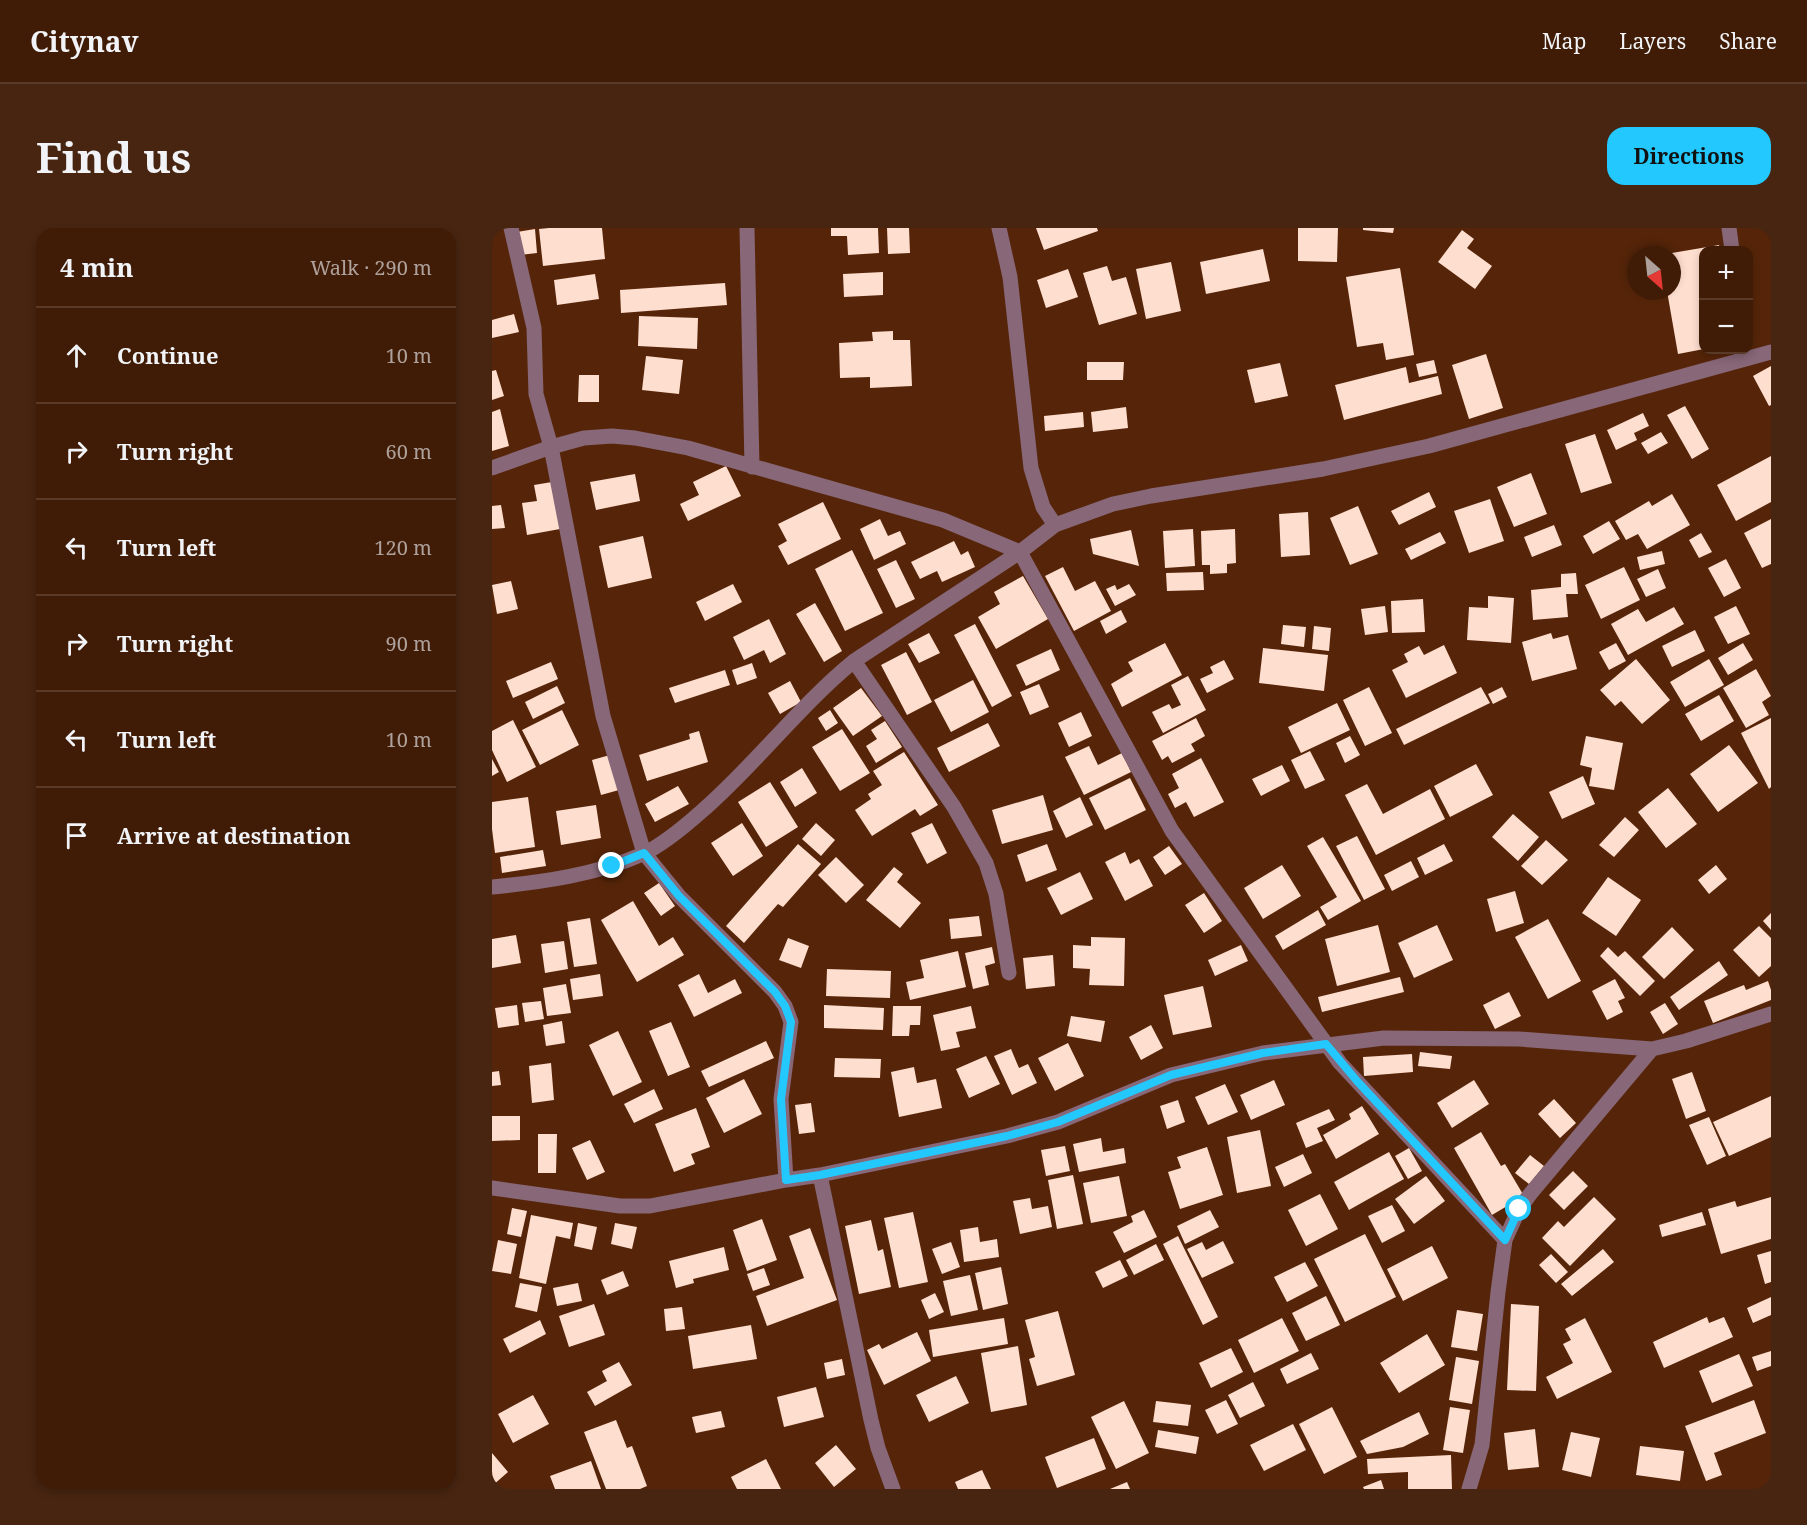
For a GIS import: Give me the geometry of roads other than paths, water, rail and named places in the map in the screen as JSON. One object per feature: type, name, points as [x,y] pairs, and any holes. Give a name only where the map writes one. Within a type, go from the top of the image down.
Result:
[{"type":"street","points":[[511,228],[534,327],[536,394],[551,447],[603,716],[644,853],[679,896],[775,992],[785,1006],[791,1022],[781,1099],[786,1180]]},
{"type":"street","points":[[747,228],[752,466]]},
{"type":"street","points":[[999,228],[1010,277],[1031,468],[1043,507],[1055,525]]},
{"type":"street","points":[[1729,228],[1731,246]]},
{"type":"street","points":[[1753,354],[1771,352]]},
{"type":"street","points":[[492,887],[554,880],[612,866],[644,853],[682,829],[725,791],[828,682],[854,661],[1020,552],[1055,525],[1113,504],[1323,469],[1429,446],[1747,354]]},
{"type":"street","points":[[492,468],[584,438],[612,436],[634,438],[688,448],[943,520],[1020,552],[1166,822],[1326,1044],[1351,1075],[1505,1240]]},
{"type":"street","points":[[854,661],[954,807],[986,863],[996,894],[1009,973]]},
{"type":"street","points":[[492,1188],[620,1206],[650,1206],[820,1175],[996,1138],[1058,1122],[1171,1075],[1263,1053],[1384,1038],[1520,1040],[1652,1049],[1686,1041],[1771,1014]]},
{"type":"street","points":[[1469,1489],[1482,1445],[1505,1240],[1519,1209],[1531,1192],[1652,1049]]},
{"type":"street","points":[[820,1175],[871,1420],[878,1448],[893,1489]]}]
